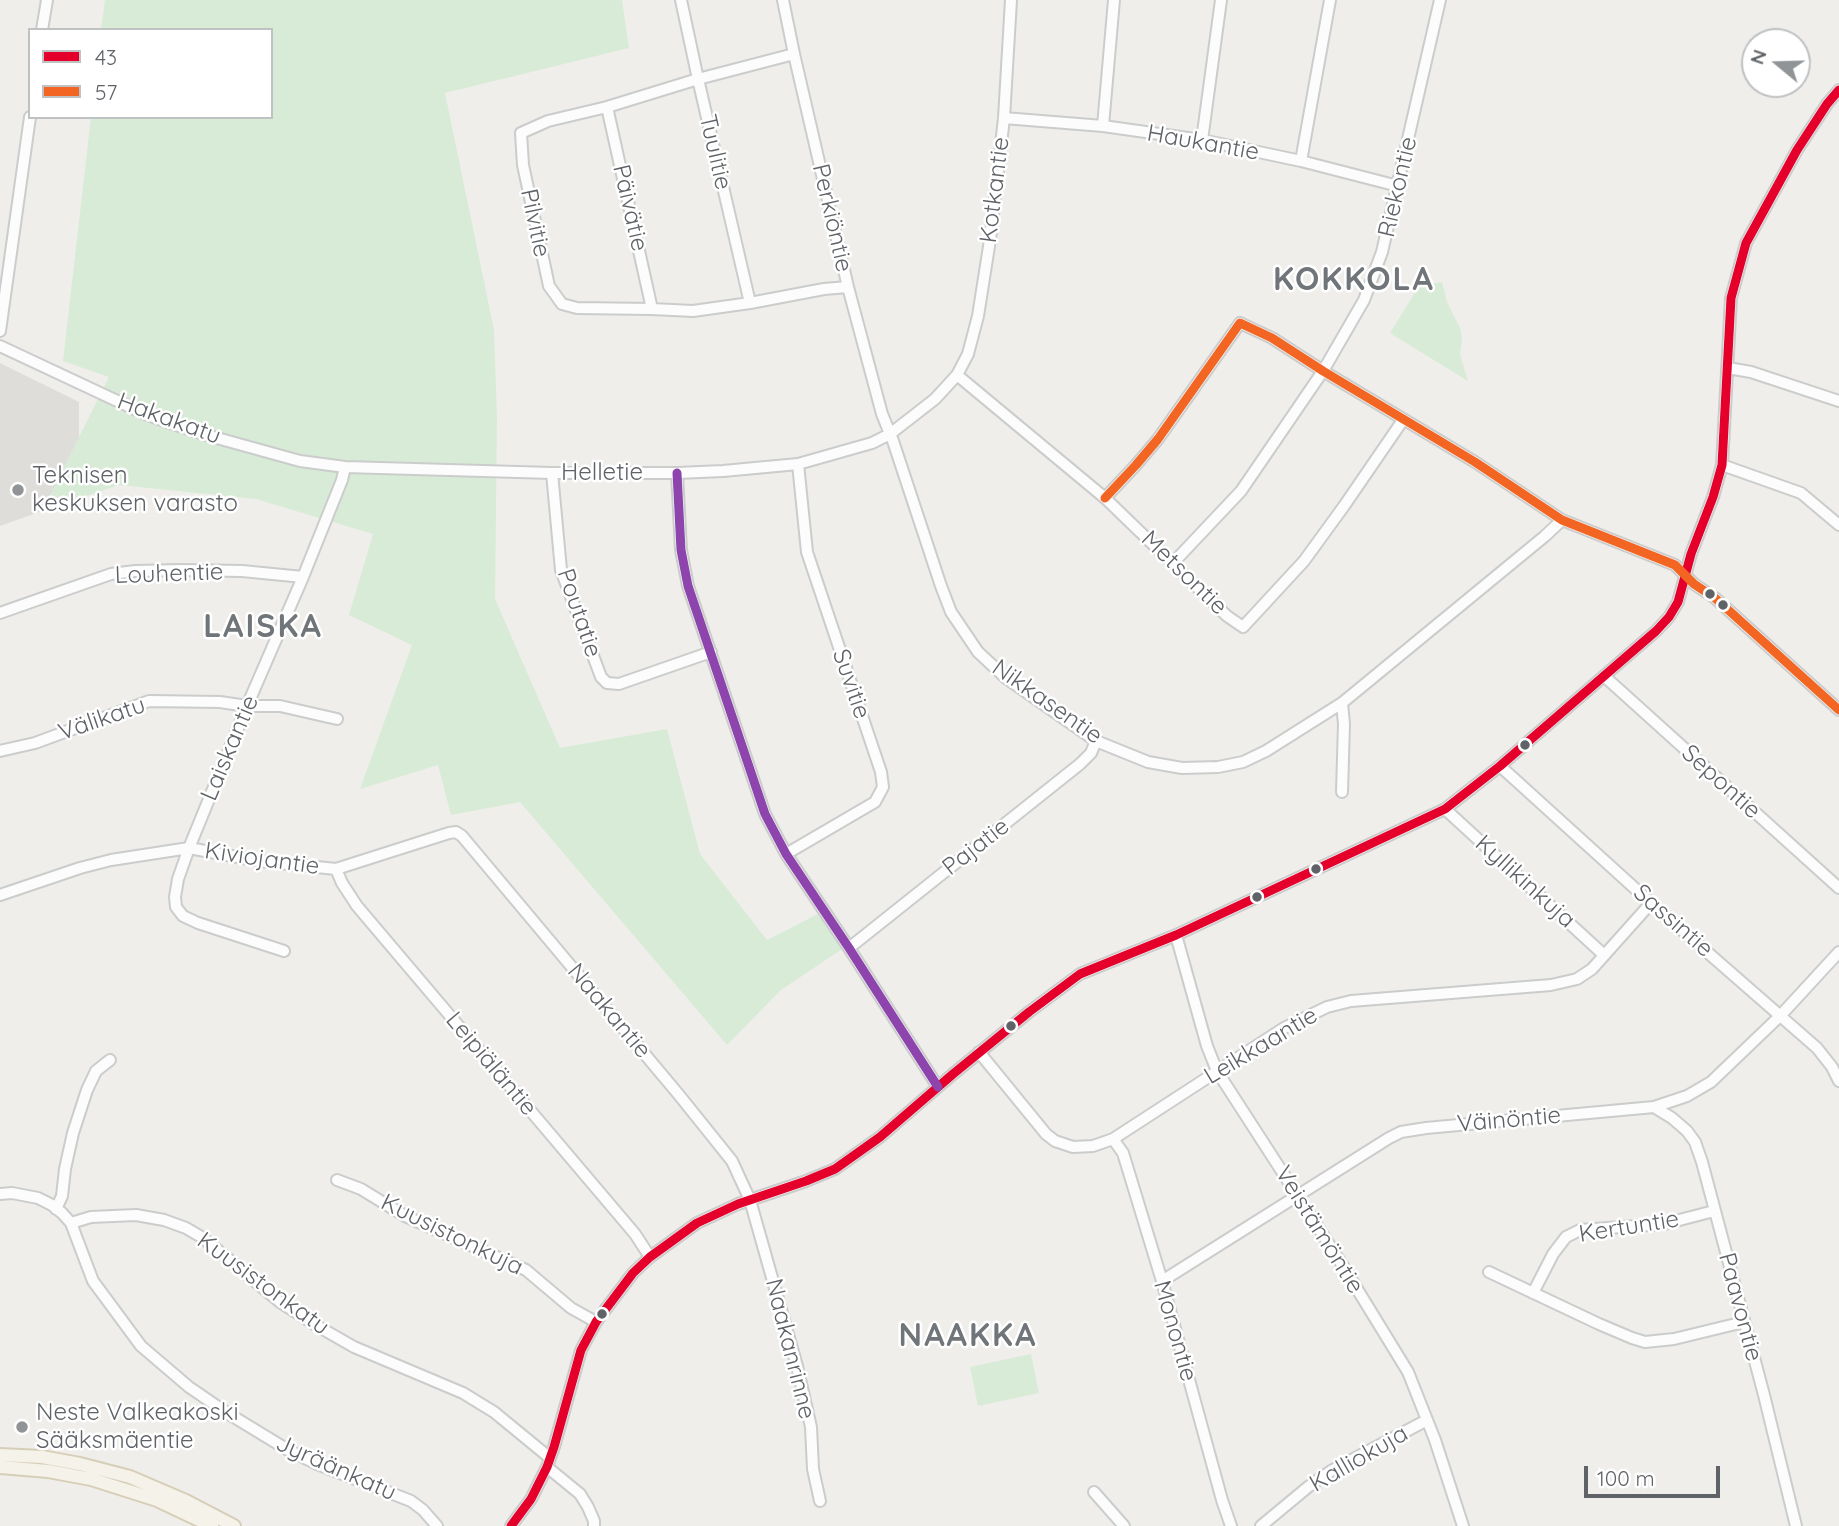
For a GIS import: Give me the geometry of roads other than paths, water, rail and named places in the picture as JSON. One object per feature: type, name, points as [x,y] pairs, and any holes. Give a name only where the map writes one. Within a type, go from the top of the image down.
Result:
[{"type":"main road","points":[[0,1455],[42,1457],[130,1477],[186,1501],[234,1526]]},
{"type":"main road","points":[[0,1467],[48,1471],[91,1479],[157,1500],[212,1526]]},
{"type":"street","points":[[43,28],[47,0]]},
{"type":"street","name":"Tuulitie","points":[[681,0],[750,303]]},
{"type":"street","name":"Perkiöntie","points":[[783,0],[793,54],[848,287],[882,414],[890,434]]},
{"type":"street","name":"Kotkantie","points":[[957,375],[968,354],[978,316],[990,240],[1004,118],[1011,0]]},
{"type":"street","points":[[1103,126],[1114,0]]},
{"type":"street","points":[[1202,140],[1221,0]]},
{"type":"street","points":[[1301,161],[1330,0]]},
{"type":"street","name":"Riekontie","points":[[1173,563],[1241,491],[1323,371],[1364,300],[1382,252],[1440,0]]},
{"type":"street","name":"Pilvitie","points":[[793,54],[548,121],[521,133],[523,165],[549,286],[562,304],[577,308],[693,312],[848,287]]},
{"type":"street","points":[[511,1526],[531,1499],[549,1462],[581,1350],[596,1322],[633,1273],[650,1256],[698,1223],[750,1200],[835,1169],[880,1137],[979,1052],[1071,980],[1175,935],[1445,809],[1500,766],[1669,617],[1678,602],[1691,554],[1722,465],[1731,298],[1746,243],[1797,150],[1839,90]]},
{"type":"street","name":"Päivätie","points":[[607,107],[652,309]]},
{"type":"street","name":"Haukantie","points":[[1004,118],[1103,126],[1202,140],[1301,161],[1398,186]]},
{"type":"street","points":[[0,331],[30,119]]},
{"type":"street","points":[[1105,498],[1158,439],[1240,323],[1272,338],[1475,462],[1562,520],[1675,565],[1839,710]]},
{"type":"street","name":"Hakakatu","points":[[0,346],[145,414],[173,424],[300,461],[345,467]]},
{"type":"street","points":[[1728,368],[1751,372],[1839,401]]},
{"type":"street","name":"Helletie","points":[[345,467],[552,473],[677,473],[798,464],[872,443],[890,434],[928,406],[957,375]]},
{"type":"street","name":"Metsontie","points":[[957,375],[1105,498],[1227,616],[1243,627],[1304,561],[1403,420]]},
{"type":"street","name":"Nikkasentie","points":[[890,434],[951,612],[978,652],[1006,678],[1096,741],[1148,762],[1182,768],[1218,767],[1243,762],[1266,751],[1342,703],[1562,520]]},
{"type":"street","name":"Suvitie","points":[[786,855],[875,802],[883,787],[881,772],[807,552],[798,464]]},
{"type":"street","points":[[1722,465],[1801,493],[1839,525]]},
{"type":"street","name":"Laiskantie","points":[[284,951],[183,916],[176,908],[175,897],[188,848],[303,577],[345,467]]},
{"type":"street","name":"Poutatie","points":[[552,473],[561,570],[601,677],[607,683],[619,684],[711,652]]},
{"type":"street","points":[[677,473],[681,550],[688,586],[765,814],[786,855],[938,1087]]},
{"type":"street","name":"Louhentie","points":[[0,613],[111,574],[135,571],[242,571],[303,577]]},
{"type":"street","name":"Sepontie","points":[[1604,676],[1839,888]]},
{"type":"street","name":"Välikatu","points":[[0,751],[34,743],[149,701],[280,706],[337,719]]},
{"type":"street","points":[[1342,703],[1342,792]]},
{"type":"street","name":"Pajatie","points":[[849,948],[1080,765],[1096,741]]},
{"type":"street","name":"Sassintie","points":[[1500,766],[1817,1048],[1839,1081]]},
{"type":"street","name":"Kyllikinkuja","points":[[1445,809],[1604,955]]},
{"type":"street","name":"Kiviojantie","points":[[188,848],[258,861],[336,869],[416,842],[456,832]]},
{"type":"street","name":"Naakantie","points":[[456,832],[732,1161],[750,1200]]},
{"type":"street","points":[[0,895],[111,860],[188,848]]},
{"type":"street","name":"Leipiäläntie","points":[[336,869],[356,906],[635,1234],[650,1256]]},
{"type":"street","name":"Leikkaantie","points":[[979,1052],[1055,1141],[1073,1147],[1093,1146],[1113,1139],[1284,1028],[1327,1007],[1351,1002],[1551,985],[1577,979],[1592,970],[1651,903]]},
{"type":"street","name":"Veistämöntie","points":[[1175,935],[1207,1046],[1217,1071],[1343,1266],[1408,1373],[1464,1526]]},
{"type":"street","name":"Väinöntie","points":[[1162,1281],[1401,1132],[1654,1107],[1688,1096],[1712,1082],[1781,1015],[1839,952]]},
{"type":"street","points":[[56,1209],[62,1196],[65,1169],[87,1090],[96,1072],[110,1060]]},
{"type":"street","name":"Paavontie","points":[[1654,1107],[1672,1118],[1695,1142],[1796,1526]]},
{"type":"street","name":"Monontie","points":[[1113,1139],[1123,1153],[1231,1526]]},
{"type":"street","name":"Kuusistonkuja","points":[[337,1180],[361,1189],[405,1216],[526,1270],[571,1308],[596,1322]]},
{"type":"street","name":"Jyräänkatu","points":[[0,1194],[12,1193],[38,1198],[56,1209],[71,1223],[93,1281],[141,1346],[189,1387],[288,1450],[411,1501],[437,1526]]},
{"type":"street","name":"Naakanrinne","points":[[750,1200],[797,1366],[811,1427],[813,1469],[820,1501]]},
{"type":"street","name":"Kertuntie","points":[[1533,1293],[1553,1254],[1566,1237],[1580,1230],[1664,1224],[1714,1211]]},
{"type":"street","name":"Kuusistonkatu","points":[[71,1223],[91,1217],[136,1215],[164,1220],[186,1228],[203,1238],[280,1302],[319,1327],[354,1347],[463,1393],[494,1412],[580,1494],[588,1507],[594,1526]]},
{"type":"street","points":[[1489,1272],[1599,1324],[1645,1342],[1674,1339],[1744,1322]]},
{"type":"street","name":"Kalliokuja","points":[[1261,1526],[1331,1471],[1427,1420]]},
{"type":"street","points":[[1094,1492],[1124,1526]]},
{"type":"place","name":"Teknisen keskuksen varasto","points":[[18,490]]},
{"type":"place","name":"Neste Valkeakoski Sääksmäentie","points":[[22,1427]]},
{"type":"district","name":"KOKKOLA","points":[[1354,280]]},
{"type":"district","name":"LAISKA","points":[[263,627]]},
{"type":"district","name":"NAAKKA","points":[[968,1336]]}]
